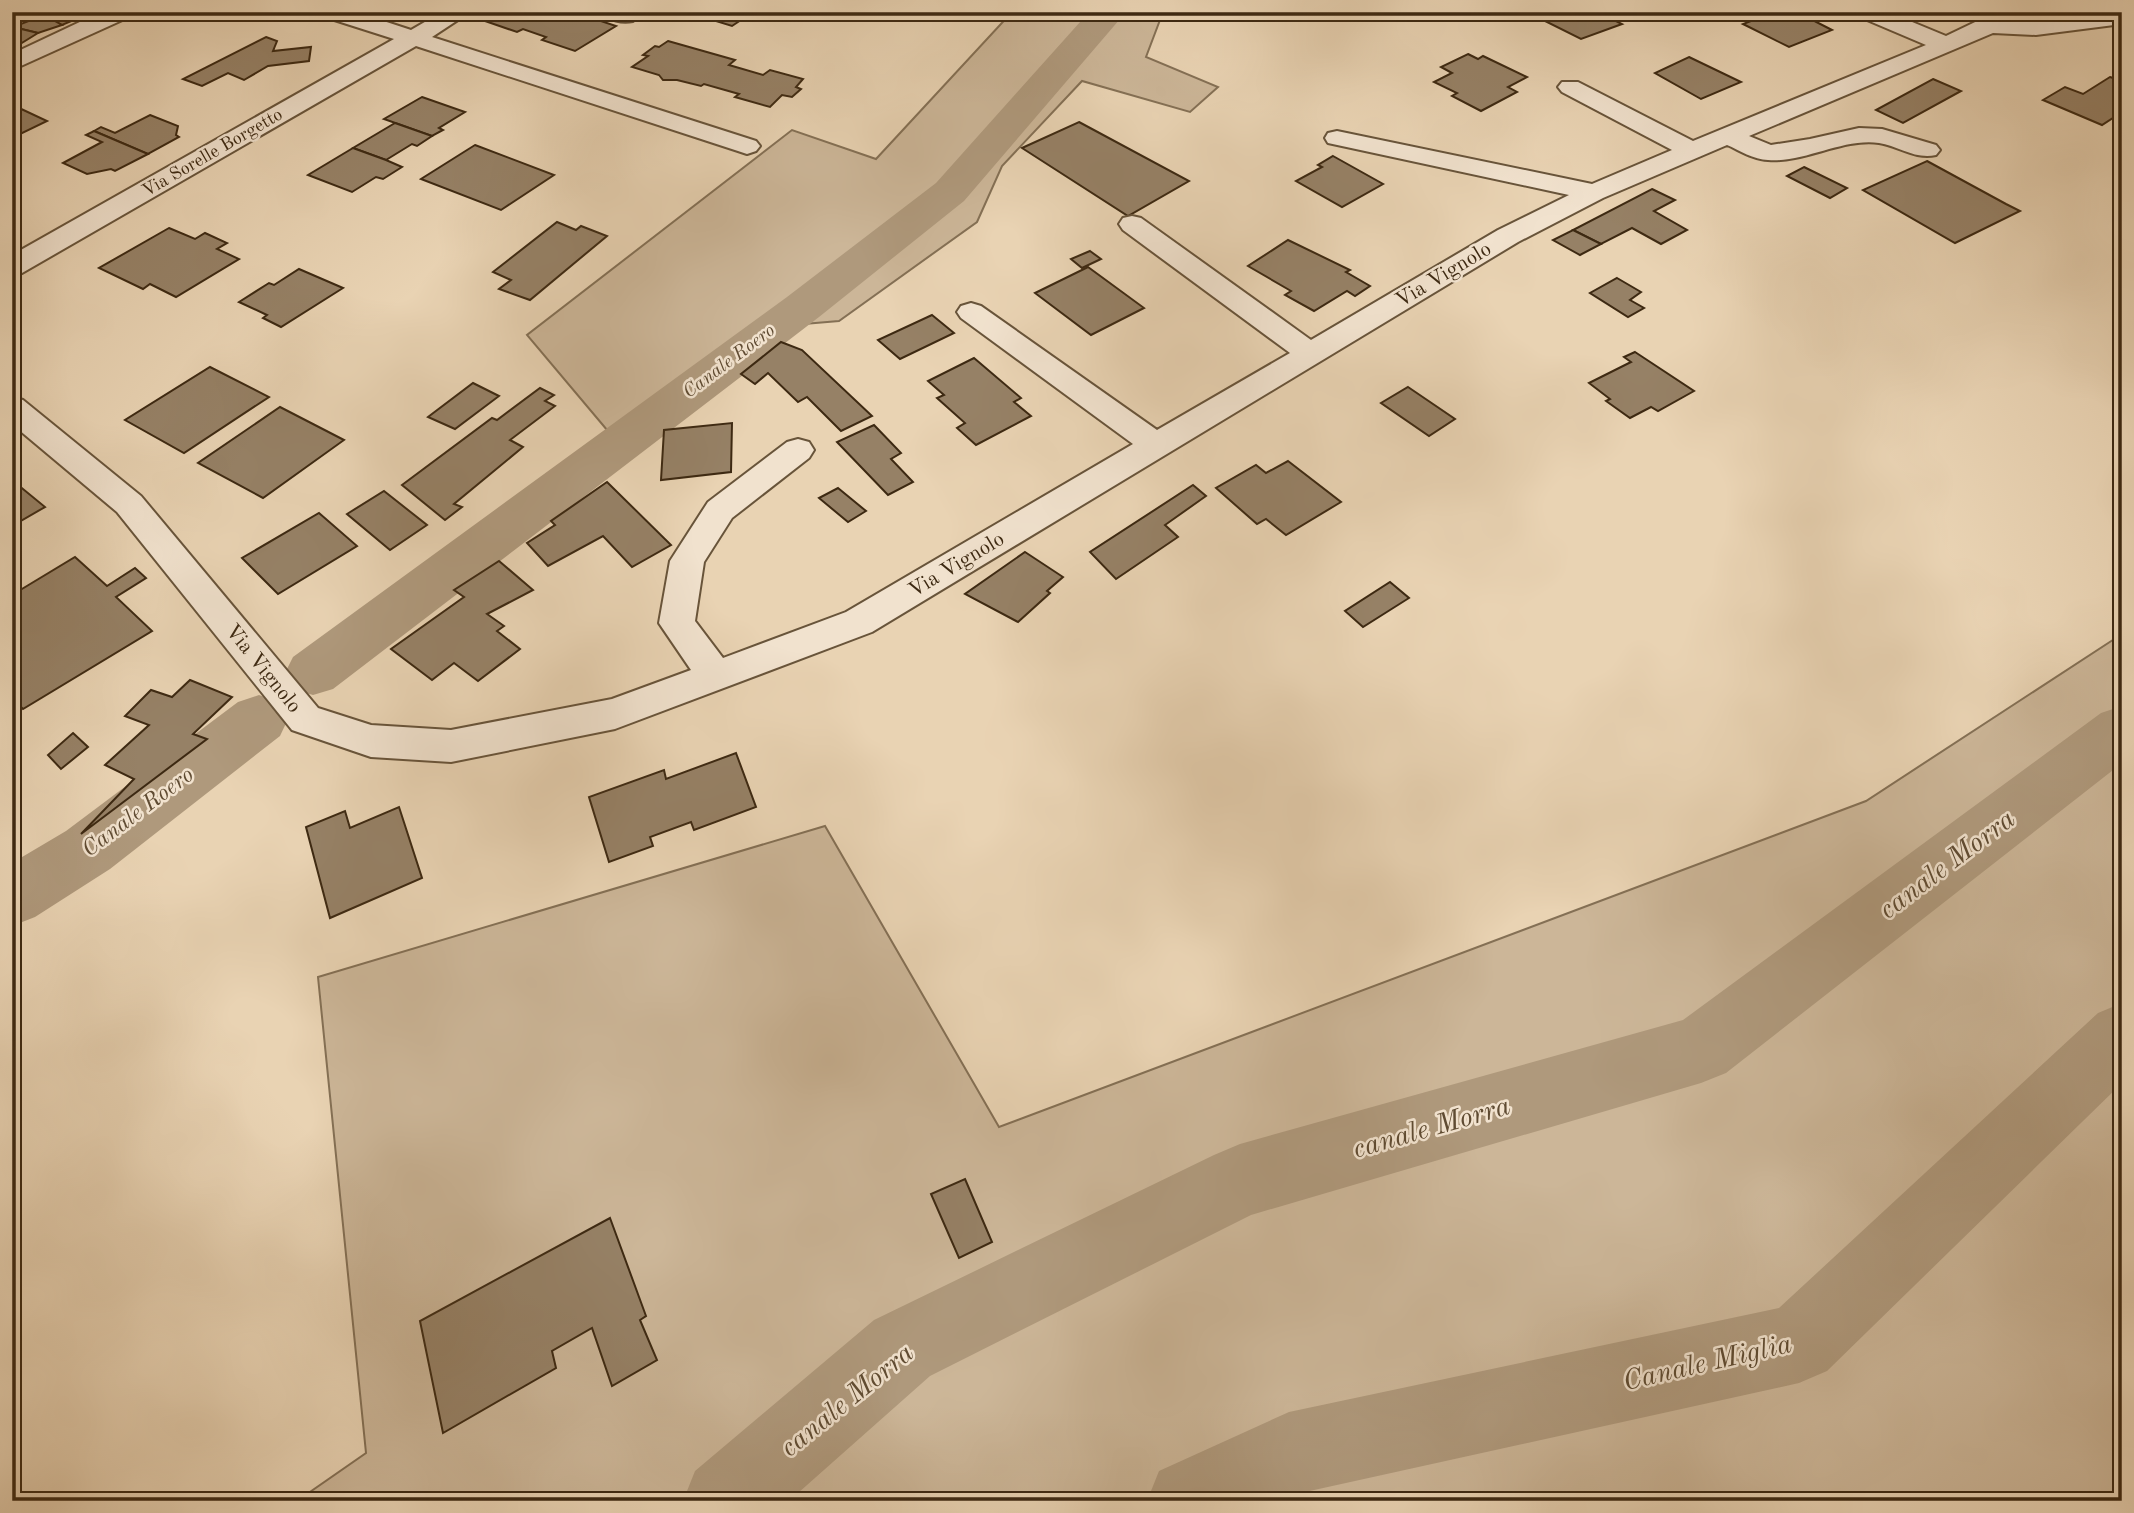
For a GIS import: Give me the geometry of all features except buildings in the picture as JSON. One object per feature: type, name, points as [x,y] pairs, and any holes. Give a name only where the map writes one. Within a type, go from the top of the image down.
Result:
[{"type":"street","points":[[12,63],[73,32],[121,12]]},
{"type":"street","points":[[333,12],[747,146]]},
{"type":"street","name":"Via Sorelle Borgetto","points":[[12,267],[459,12]]},
{"type":"street","points":[[1868,12],[1944,44]]},
{"type":"street","points":[[2001,19],[2036,28],[2122,17]]},
{"type":"street","name":"Via Vignolo","points":[[12,407],[129,504],[305,719],[371,741],[451,746],[615,714],[859,622],[1508,236],[1594,192],[2001,19]]},
{"type":"street","points":[[1570,87],[1690,150]]},
{"type":"street","points":[[1727,136],[1768,153],[1810,147],[1859,135],[1882,136],[1927,150]]},
{"type":"street","points":[[1337,138],[1594,192]]},
{"type":"street","points":[[1132,224],[1310,353]]},
{"type":"street","points":[[971,312],[1157,445]]},
{"type":"street","points":[[715,676],[677,623],[687,561],[720,510],[798,450]]},
{"type":"shaded area","points":[[1012,12],[1163,12],[1146,57],[1218,87],[1190,112],[1082,81],[1002,166],[977,222],[839,321],[756,328],[618,443],[527,335],[792,130],[876,159]]},
{"type":"shaded area","points":[[2122,634],[2122,1501],[297,1501],[366,1453],[318,977],[825,826],[999,1127],[1866,801]]},
{"type":"waterway","name":"Canale Roero","points":[[313,673],[803,307],[950,192],[1074,48],[1109,12]]},
{"type":"waterway","name":"Canale Roero","points":[[12,897],[88,850],[259,719]]},
{"type":"waterway","name":"canale Morra","points":[[725,1501],[902,1348],[1240,1181],[1701,1049],[2122,730]]},
{"type":"waterway","name":"Canale Miglia","points":[[1189,1501],[1289,1454],[1799,1343],[2122,1036]]}]
